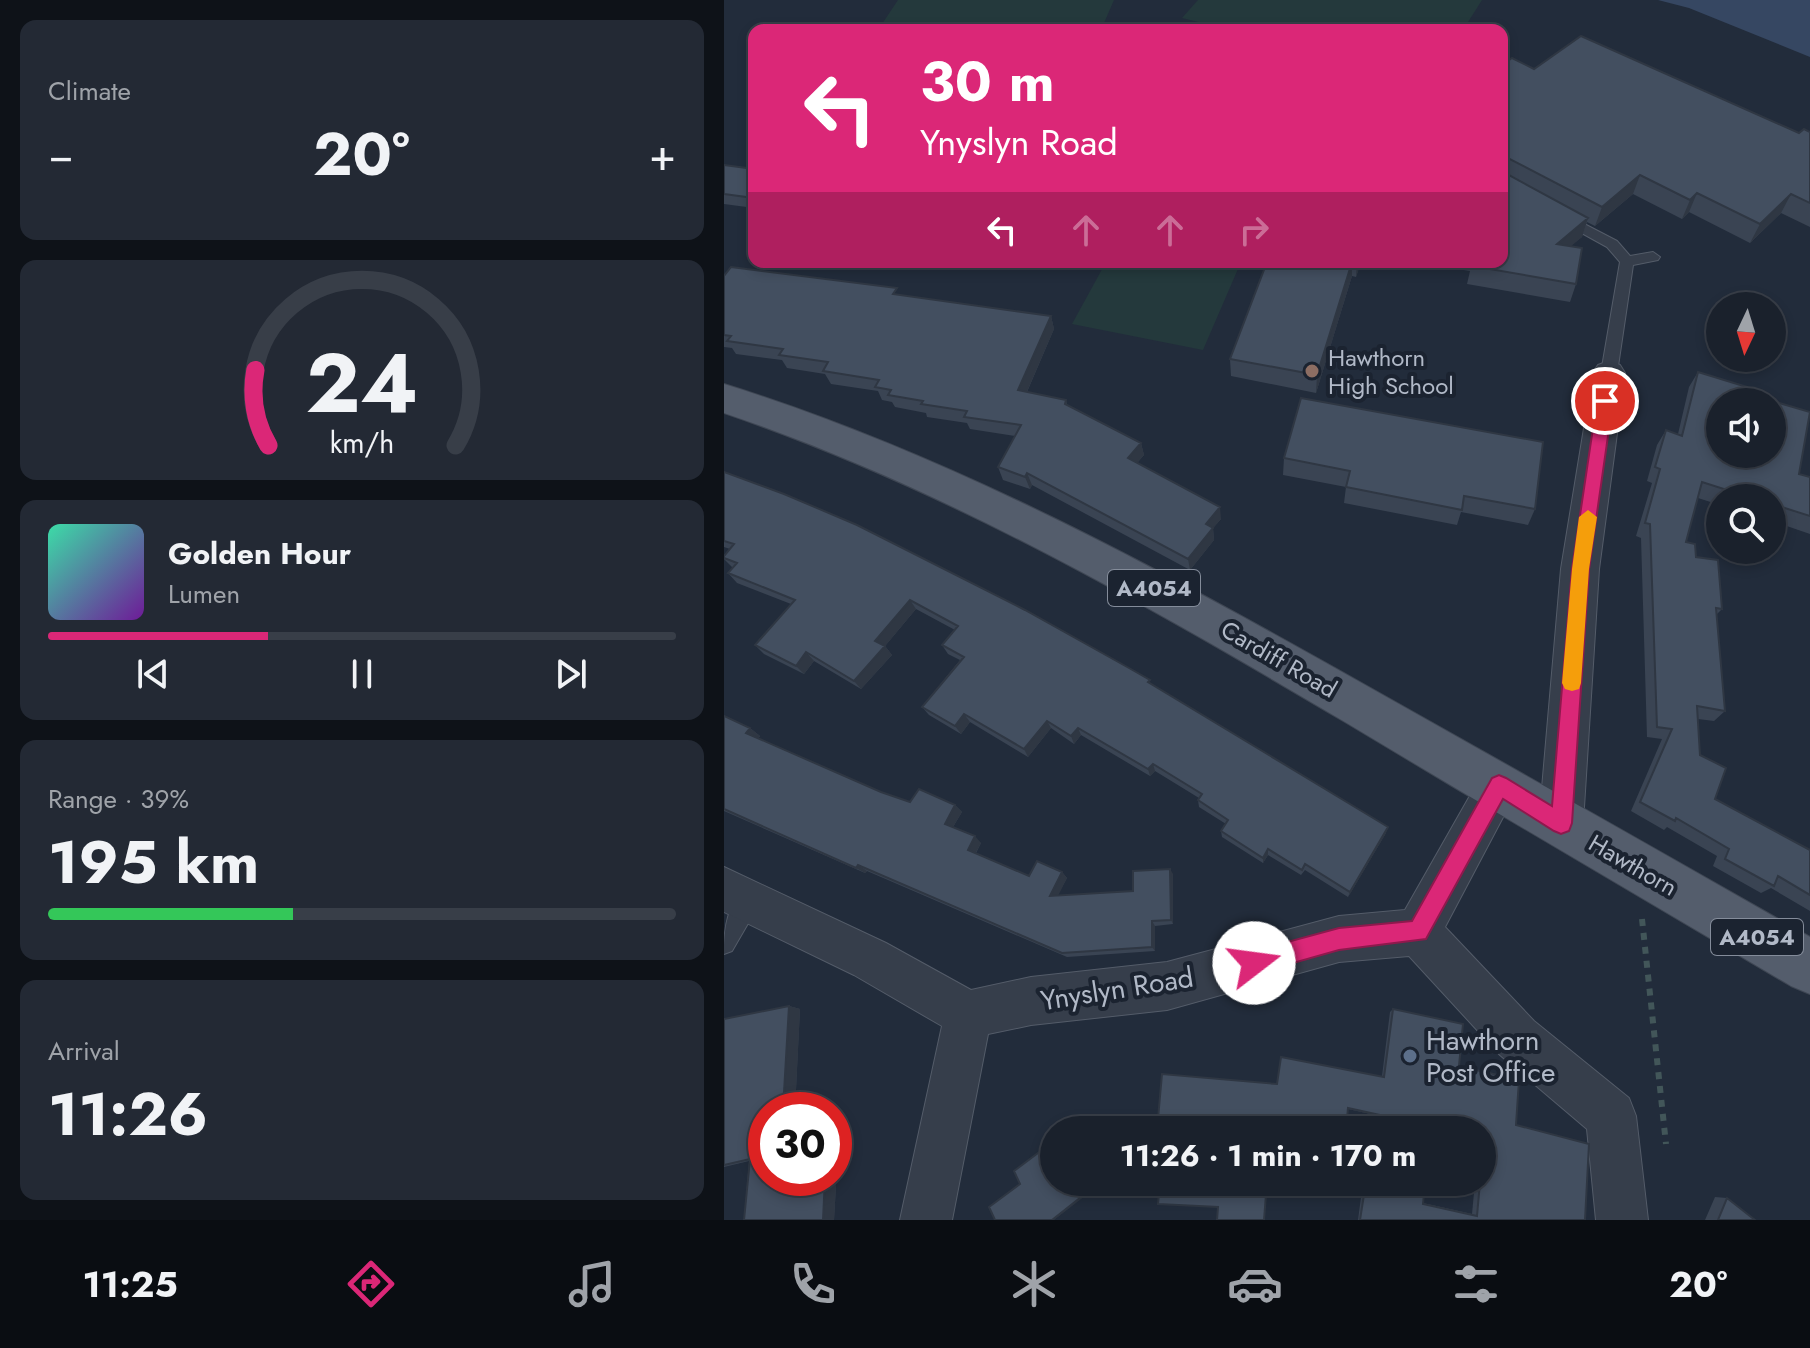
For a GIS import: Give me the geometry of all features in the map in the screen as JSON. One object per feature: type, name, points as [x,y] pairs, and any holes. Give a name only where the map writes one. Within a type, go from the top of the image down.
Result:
[{"type":"main road","name":"Cardiff Road","points":[[724,398],[882,454],[1049,530],[1179,601],[1561,823]]},
{"type":"main road","name":"Hawthorn","points":[[1561,823],[1810,967]]},
{"type":"street","points":[[1561,823],[1580,569],[1609,373]]},
{"type":"street","points":[[1499,785],[1418,932],[1517,1038],[1611,1116],[1622,1220]]},
{"type":"street","points":[[737,895],[870,959],[968,1015],[926,1220]]},
{"type":"street","name":"Ynyslyn Road","points":[[968,1015],[1031,1001],[1167,986],[1339,939],[1418,932]]},
{"type":"lane","points":[[1557,214],[1612,244],[1627,261]]},
{"type":"lane","points":[[1627,261],[1653,257]]},
{"type":"lane","points":[[1609,373],[1627,261]]},
{"type":"lane","points":[[724,943],[737,895]]},
{"type":"path","points":[[1641,907],[1666,1144]]},
{"type":"green space","points":[[898,0],[1114,0],[1104,24],[882,24]]},
{"type":"green space","points":[[1198,0],[1482,0],[1467,24],[1206,24],[1182,18]]},
{"type":"green space","points":[[1103,268],[1238,268],[1203,350],[1072,324]]},
{"type":"water","points":[[1658,0],[1810,0],[1810,57],[1689,8]]},
{"type":"building","points":[[1581,36],[1799,133],[1804,129],[1810,132],[1810,203],[1791,194],[1760,224],[1697,193],[1690,200],[1640,175],[1602,207],[1508,158],[1508,61],[1512,58],[1534,69]]},
{"type":"building","points":[[724,165],[748,168],[748,197],[724,194]]},
{"type":"building","points":[[1508,175],[1588,218],[1557,244],[1582,248],[1576,284],[1484,268],[1508,268]]},
{"type":"building","points":[[731,267],[897,288],[893,294],[1051,316],[1018,390],[1066,400],[1065,404],[1141,443],[1128,458],[1220,507],[1206,524],[1213,528],[1188,559],[1027,473],[1025,477],[998,467],[1021,425],[964,417],[967,411],[888,395],[891,390],[875,387],[879,380],[823,371],[828,362],[779,355],[783,349],[727,341],[731,336],[724,335],[724,276]]},
{"type":"building","points":[[1265,268],[1350,268],[1317,375],[1230,359]]},
{"type":"building","points":[[1698,372],[1747,387],[1706,388],[1706,468],[1786,468],[1786,405],[1810,412],[1799,474],[1810,477],[1810,516],[1786,508],[1786,484],[1702,482],[1686,542],[1695,544],[1696,557],[1706,558],[1706,564],[1718,564],[1722,609],[1716,608],[1725,711],[1697,706],[1700,755],[1726,768],[1715,799],[1810,850],[1810,895],[1778,876],[1774,886],[1725,859],[1729,849],[1676,818],[1675,821],[1640,802],[1672,729],[1657,727],[1650,524],[1645,523],[1660,469],[1655,467],[1666,430],[1682,436]]},
{"type":"building","points":[[1301,398],[1543,442],[1535,509],[1464,496],[1462,510],[1346,487],[1350,471],[1284,458]]},
{"type":"building","points":[[724,472],[857,525],[1025,610],[1150,680],[1148,682],[1388,827],[1350,892],[1305,864],[1302,870],[1268,849],[1263,858],[1221,831],[1228,820],[1198,800],[1202,794],[1153,764],[1148,769],[1078,728],[1071,736],[1047,721],[1024,749],[964,714],[955,726],[922,707],[964,657],[942,645],[958,626],[910,600],[875,641],[885,646],[854,681],[806,652],[796,666],[755,645],[795,600],[728,573],[737,563],[724,558],[734,544],[724,541]]},
{"type":"building","points":[[724,716],[750,728],[746,733],[881,792],[910,802],[919,789],[955,805],[945,824],[975,836],[968,850],[1029,876],[1037,861],[1062,872],[1050,896],[1133,891],[1133,871],[1170,869],[1171,920],[1152,921],[1152,947],[1062,953],[858,865],[856,868],[724,809]]},
{"type":"building","points":[[789,1006],[784,1092],[748,1092],[748,1159],[724,1165],[724,1019]]},
{"type":"building","points":[[1393,1009],[1463,1024],[1459,1066],[1519,1080],[1516,1125],[1589,1144],[1585,1220],[1360,1220],[1364,1196],[1424,1196],[1423,1204],[1477,1216],[1479,1196],[1496,1196],[1496,1116],[1384,1116],[1348,1108],[1347,1116],[1158,1116],[1162,1074],[1277,1084],[1281,1057],[1384,1077]]},
{"type":"building","points":[[1040,1152],[1040,1196],[1082,1196],[1052,1220],[995,1220],[989,1207],[1020,1184],[1014,1171]]},
{"type":"building","points":[[748,1179],[748,1196],[824,1196],[823,1220],[744,1220]]},
{"type":"building","points":[[1159,1196],[1266,1196],[1264,1220],[1217,1220],[1218,1207],[1158,1204]]},
{"type":"building","points":[[1727,1198],[1755,1220],[1718,1220]]},
{"type":"slow traffic","points":[[1572,683],[1580,569],[1588,517]]},
{"type":"place","name":"Hawthorn High School","points":[[1312,371]]},
{"type":"place","name":"Hawthorn Post Office","points":[[1410,1056]]},
{"type":"route","points":[[1254,963],[1339,939],[1418,932],[1499,785],[1561,823],[1580,569],[1605,401]]}]
